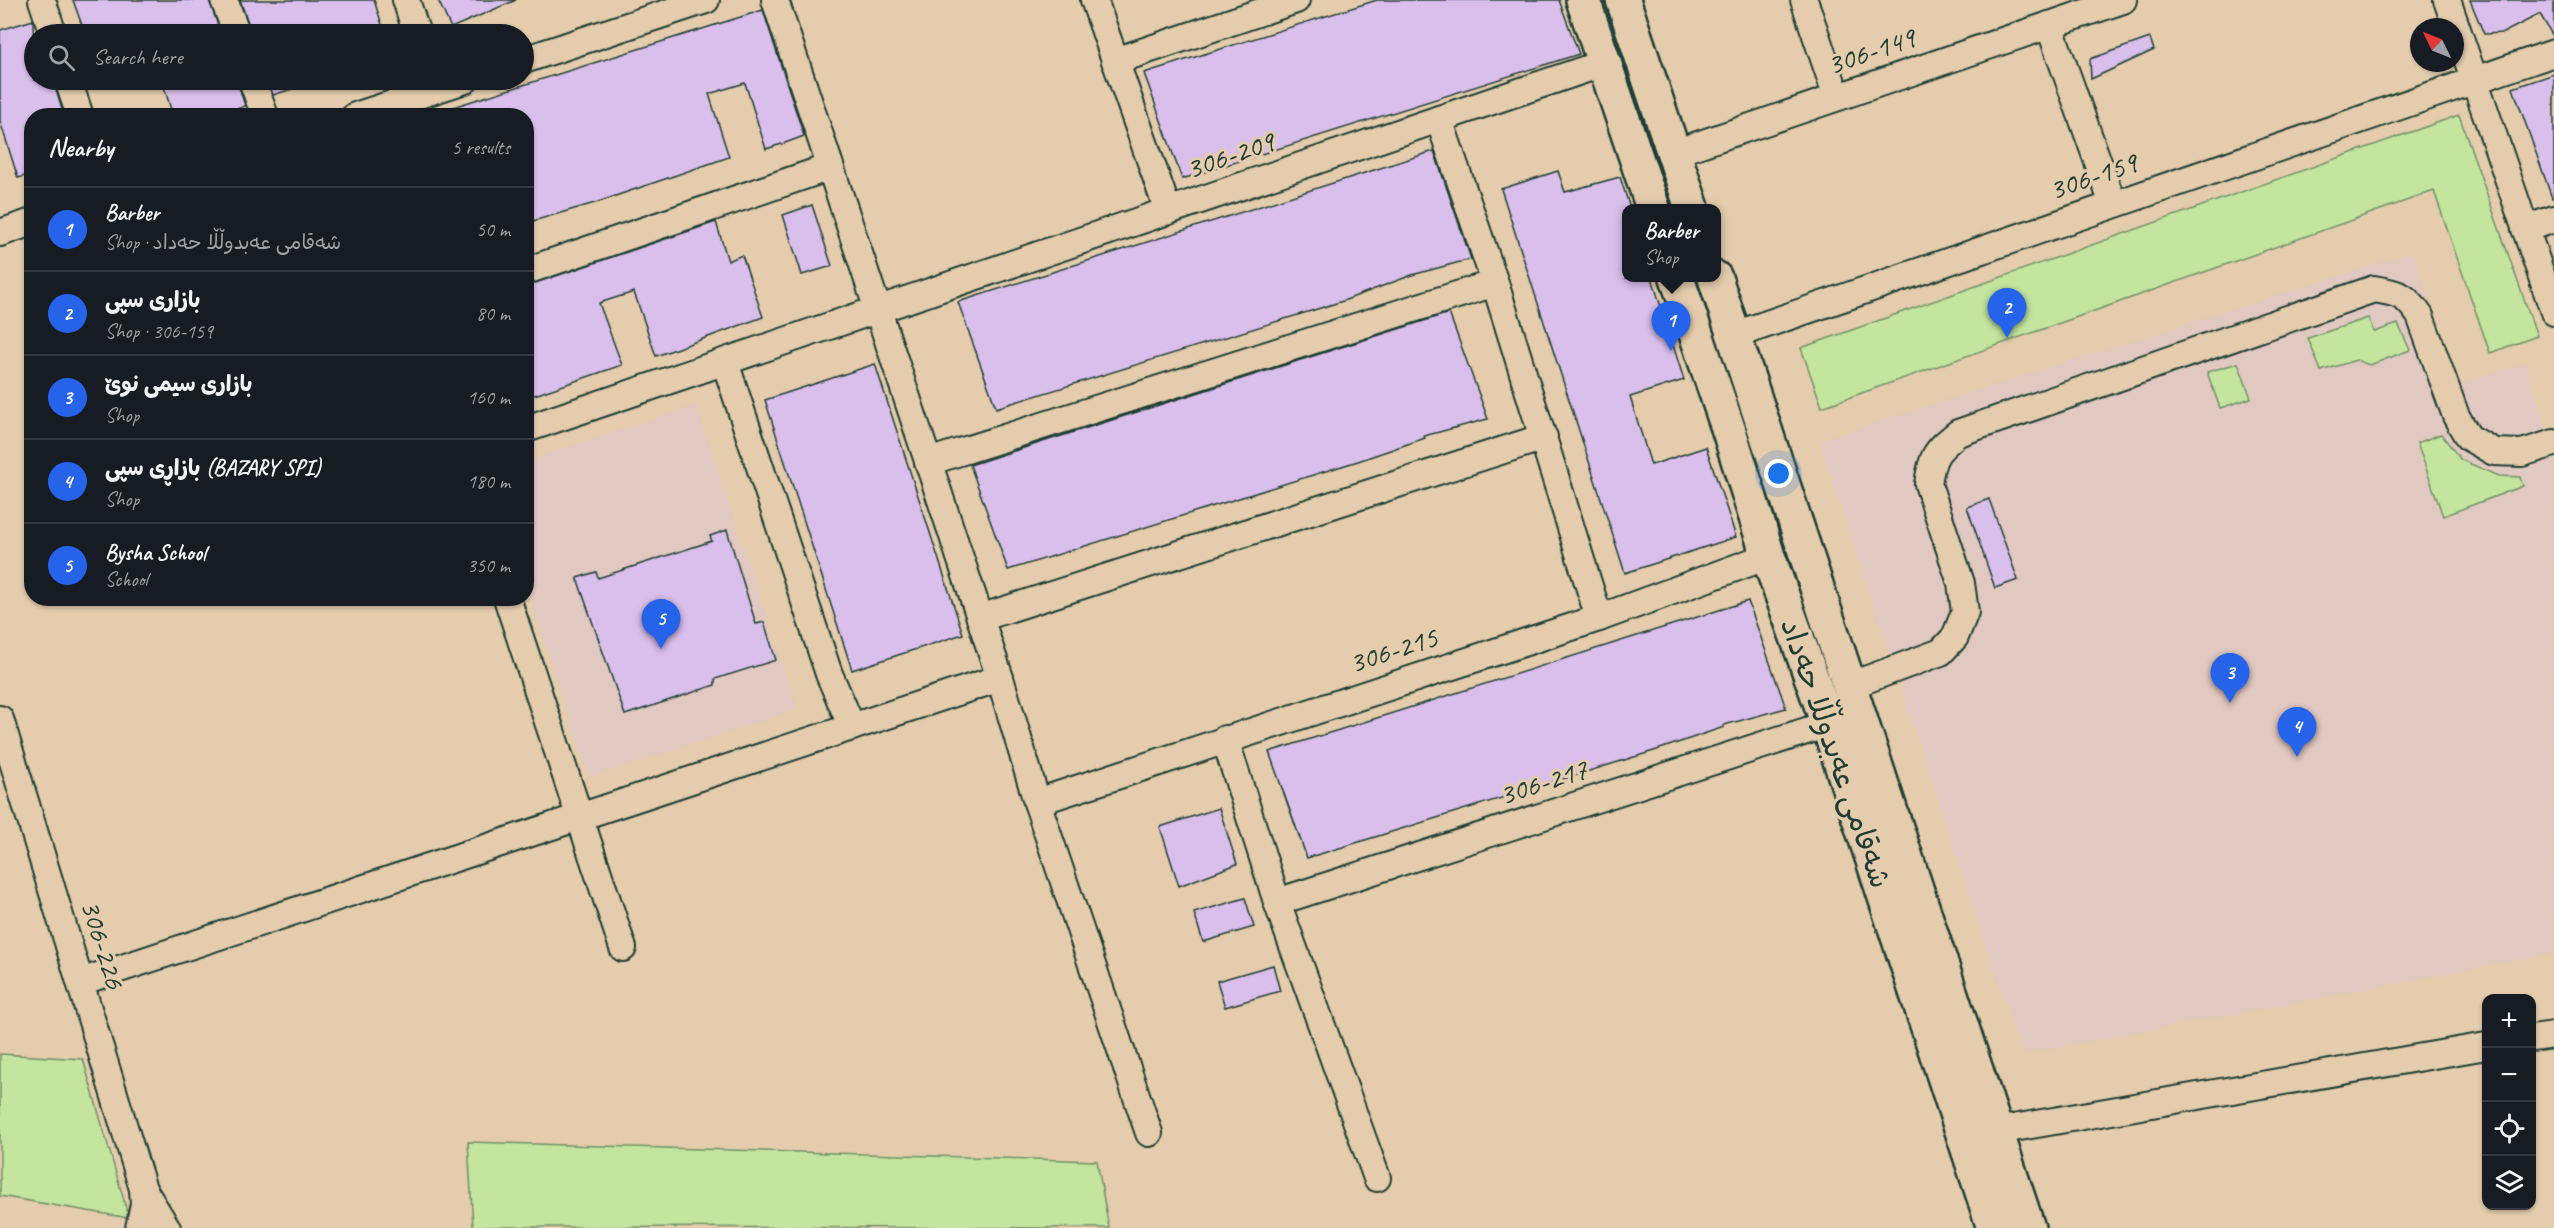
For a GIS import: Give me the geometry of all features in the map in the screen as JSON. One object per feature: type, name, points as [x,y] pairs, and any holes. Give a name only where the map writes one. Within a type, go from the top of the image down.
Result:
[{"type":"street","points":[[42,0],[50,24]]},
{"type":"street","points":[[225,0],[233,24]]},
{"type":"street","points":[[406,0],[414,24]]},
{"type":"street","points":[[534,57],[706,0]]},
{"type":"street","points":[[775,0],[1000,678],[1037,802],[1149,1133]]},
{"type":"street","points":[[1094,0],[1168,212]]},
{"type":"street","points":[[1115,61],[1296,0]]},
{"type":"street","points":[[1583,0],[1652,204]]},
{"type":"street","points":[[1623,0],[1691,204]]},
{"type":"street","points":[[1804,0],[1837,97]]},
{"type":"street","name":"306-149","points":[[1674,153],[2123,0]]},
{"type":"street","points":[[2446,0],[2554,312]]},
{"type":"street","points":[[2049,25],[2113,204]]},
{"type":"street","name":"306-159","points":[[1734,335],[2554,53]]},
{"type":"street","name":"306-209","points":[[534,426],[1604,63]]},
{"type":"street","points":[[71,90],[77,108]]},
{"type":"street","points":[[256,90],[262,108]]},
{"type":"street","points":[[375,108],[419,90]]},
{"type":"street","points":[[1439,119],[1495,282],[1599,618]]},
{"type":"street","points":[[534,268],[830,167]]},
{"type":"street","points":[[2525,229],[2554,219]]},
{"type":"street","points":[[0,232],[24,224]]},
{"type":"street","points":[[928,462],[1495,282]]},
{"type":"street","name":"شەقامی عەبدوڵڵا حەداد","points":[[1678,282],[1730,434],[1768,556],[1828,724],[1994,1228]]},
{"type":"street","name":"شەقامی عەبدوڵڵا حەداد","points":[[1716,282],[2028,1228]]},
{"type":"street","points":[[1849,686],[1941,652],[1955,637],[1965,612],[1962,583],[1928,484],[1930,467],[1937,450],[1958,433],[2374,289],[2398,293],[2412,303],[2420,316],[2456,416],[2468,437],[2494,452],[2522,453],[2554,443]]},
{"type":"street","points":[[725,362],[829,674],[852,727]]},
{"type":"street","points":[[1730,434],[1763,424]]},
{"type":"street","points":[[980,618],[1544,437]]},
{"type":"street","name":"306-215","points":[[1037,802],[1599,618],[1768,556]]},
{"type":"street","points":[[510,606],[623,948]]},
{"type":"street","points":[[80,982],[1000,678]]},
{"type":"street","name":"306-226","points":[[0,719],[143,1189],[144,1204],[139,1228]]},
{"type":"street","name":"306-217","points":[[1277,902],[1828,724]]},
{"type":"street","points":[[1225,739],[1277,902],[1377,1178]]},
{"type":"street","points":[[2536,1037],[2554,1035]]},
{"type":"street","points":[[1996,1131],[2482,1047]]},
{"type":"street","name":"306-226","points":[[143,1189],[167,1228]]},
{"type":"shaded area","points":[[2413,252],[2458,384],[2526,363],[2554,453],[2554,953],[2022,1054],[1819,441]]},
{"type":"shaded area","points":[[696,405],[797,709],[589,778],[533,606],[534,458]]},
{"type":"green space","points":[[2459,115],[2537,336],[2490,353],[2434,191],[1822,407],[1801,348]]},
{"type":"green space","points":[[2368,318],[2374,332],[2398,324],[2410,350],[2370,365],[2356,360],[2321,371],[2308,338]]},
{"type":"green space","points":[[2238,363],[2251,398],[2220,408],[2207,372]]},
{"type":"green space","points":[[2441,434],[2461,460],[2499,476],[2520,477],[2523,486],[2443,516],[2417,443]]},
{"type":"green space","points":[[0,1054],[83,1059],[129,1218],[0,1196]]},
{"type":"green space","points":[[468,1142],[1097,1161],[1109,1228],[473,1227]]},
{"type":"building","points":[[73,0],[209,0],[217,24],[81,24]]},
{"type":"building","points":[[240,0],[374,0],[382,24],[248,24]]},
{"type":"building","points":[[438,0],[516,0],[460,24],[449,24]]},
{"type":"building","points":[[1377,0],[1559,0],[1579,54],[1182,179],[1144,73]]},
{"type":"building","points":[[2470,0],[2554,0],[2554,38],[2540,14],[2503,33],[2484,34]]},
{"type":"building","points":[[763,10],[804,136],[766,149],[745,83],[709,94],[729,157],[595,203],[534,221],[534,108],[450,108],[507,90],[534,90],[534,82]]},
{"type":"building","points":[[33,20],[33,24],[24,24],[24,90],[56,90],[62,108],[24,108],[24,176],[18,178],[0,121],[0,30]]},
{"type":"building","points":[[2150,38],[2154,50],[2091,79],[2090,59]]},
{"type":"building","points":[[2554,74],[2554,197],[2552,198],[2513,88]]},
{"type":"building","points":[[165,90],[240,90],[245,106],[240,108],[171,108]]},
{"type":"building","points":[[271,90],[289,90],[273,95]]},
{"type":"building","points":[[1434,151],[1471,259],[1412,275],[1343,301],[996,408],[958,302]]},
{"type":"building","points":[[1558,171],[1565,192],[1620,177],[1629,204],[1622,204],[1622,282],[1653,282],[1684,380],[1630,397],[1651,465],[1706,447],[1736,537],[1625,573],[1501,189]]},
{"type":"building","points":[[812,205],[832,266],[802,275],[783,215]]},
{"type":"building","points":[[716,222],[728,261],[742,255],[763,317],[656,356],[634,292],[599,303],[622,365],[534,395],[534,283]]},
{"type":"building","points":[[1449,313],[1488,419],[1424,436],[1425,438],[1358,461],[1008,570],[970,465]]},
{"type":"building","points":[[875,364],[963,634],[852,670],[765,400]]},
{"type":"building","points":[[1989,499],[2018,580],[1995,588],[1967,507]]},
{"type":"building","points":[[727,530],[756,624],[764,622],[776,660],[715,679],[715,685],[625,715],[577,578],[596,572],[598,578],[712,541],[710,536]]},
{"type":"building","points":[[1748,601],[1786,708],[1724,725],[1724,727],[1657,750],[1307,858],[1269,752]]},
{"type":"building","points":[[1219,808],[1237,864],[1179,886],[1160,827]]},
{"type":"building","points":[[1245,898],[1254,927],[1203,942],[1194,913]]},
{"type":"building","points":[[1273,965],[1280,991],[1225,1007],[1217,981]]},
{"type":"place","name":"بازاری سپی","points":[[2007,338]]},
{"type":"place","name":"Barber","points":[[1671,351]]},
{"type":"place","name":"Bysha School","points":[[661,649]]},
{"type":"place","name":"بازاری سیمی نوێ","points":[[2230,703]]},
{"type":"place","name":"بازاڕی سپی (BAZARY SPI)","points":[[2297,757]]}]
